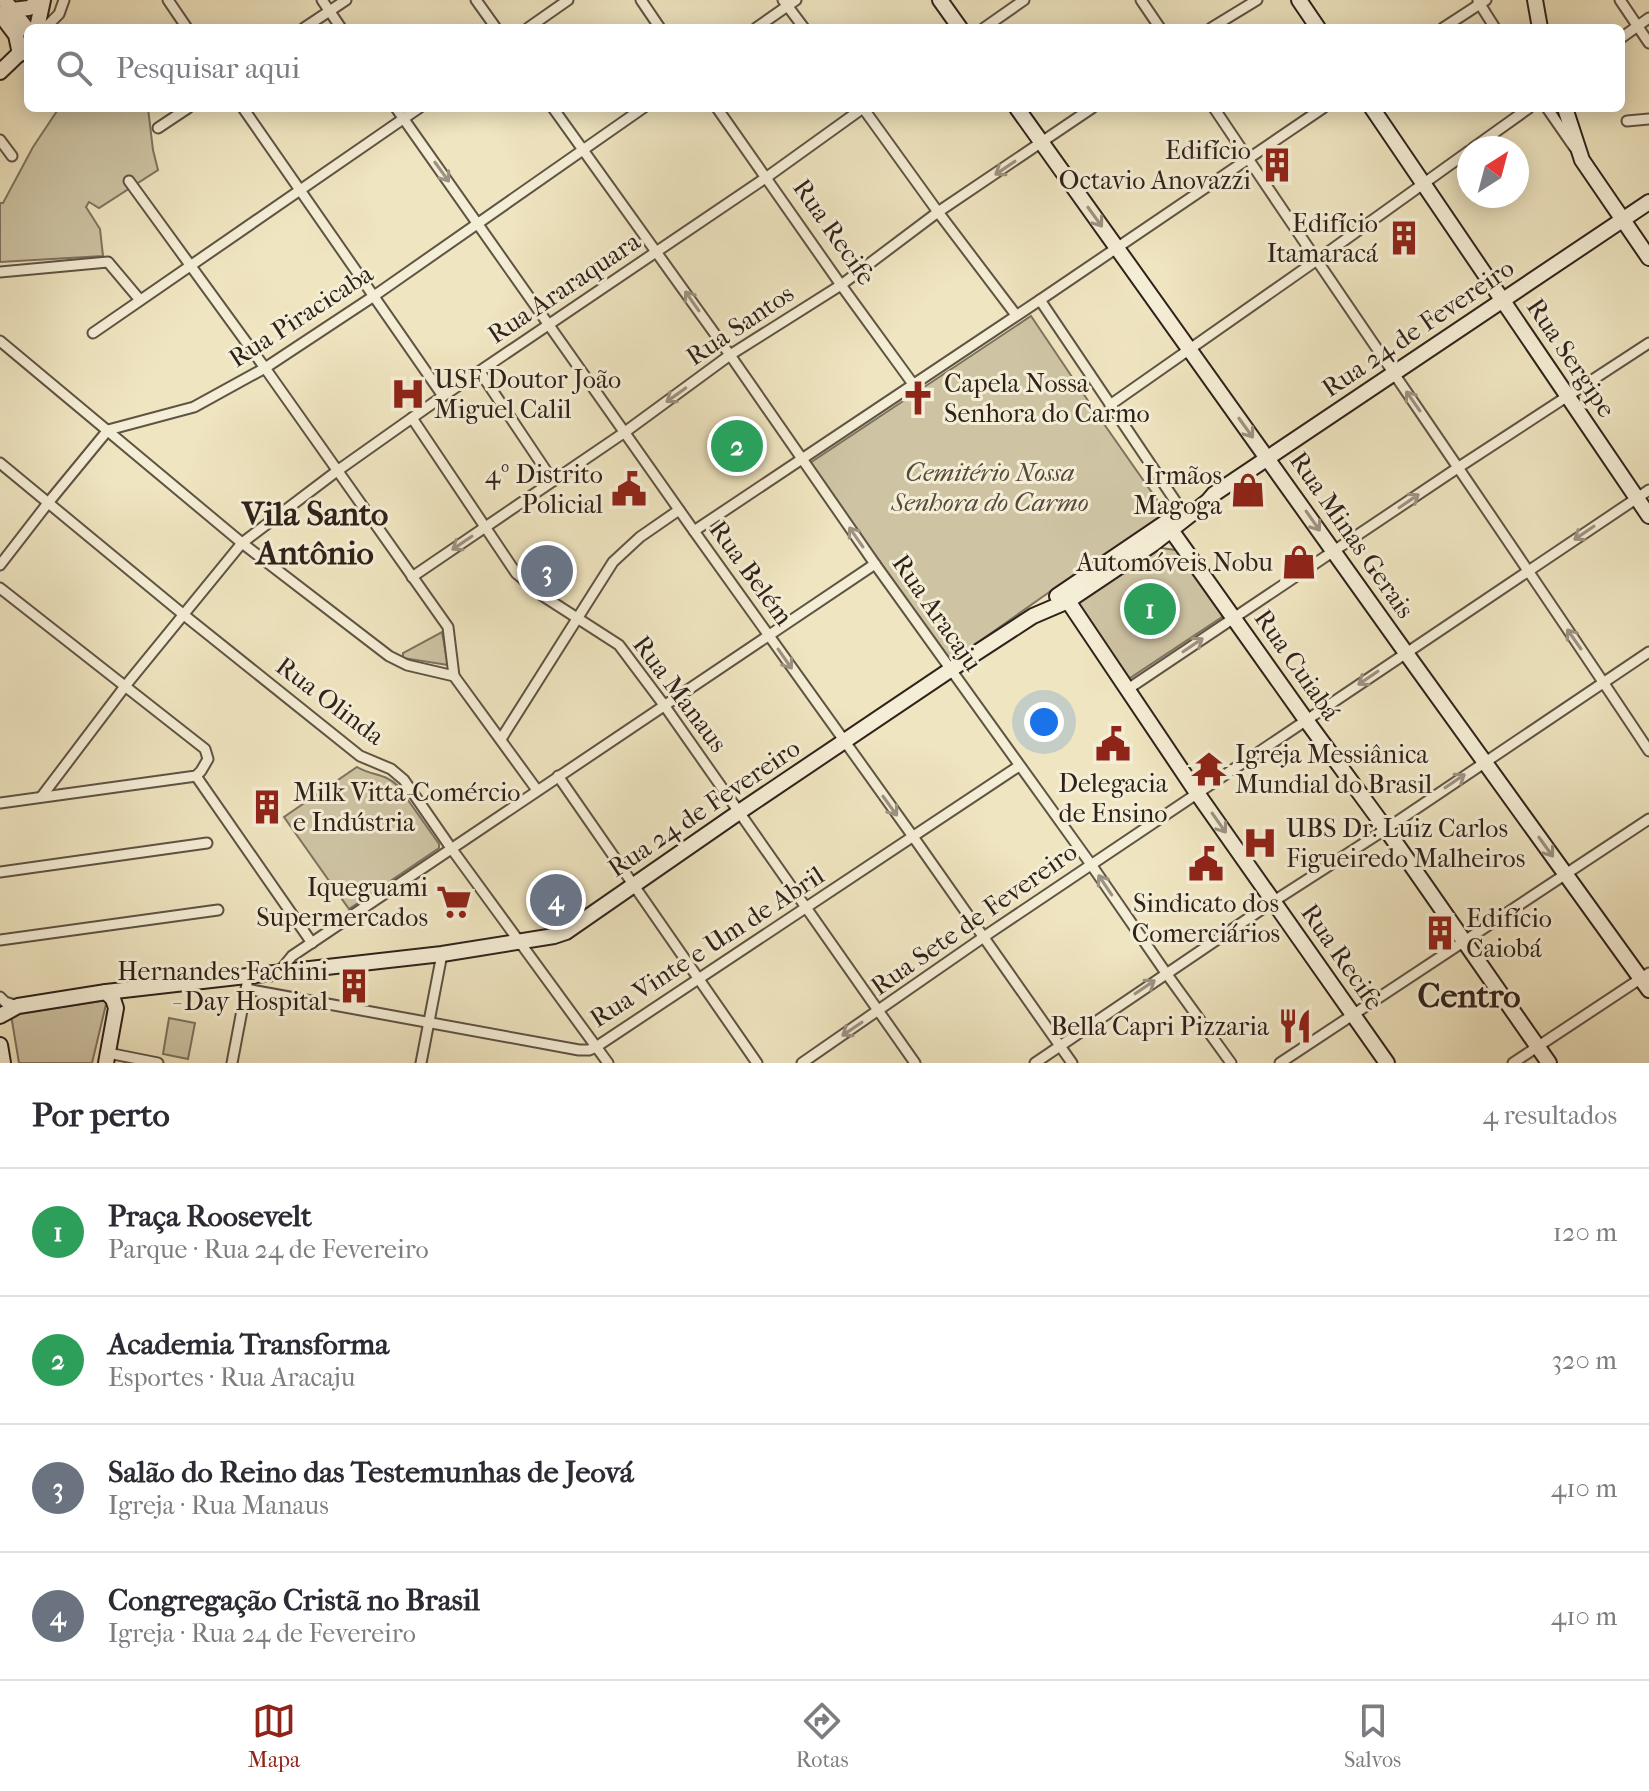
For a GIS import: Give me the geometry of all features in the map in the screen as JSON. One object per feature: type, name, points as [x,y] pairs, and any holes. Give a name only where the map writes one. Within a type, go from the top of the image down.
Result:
[{"type":"main road","points":[[5,8],[29,8],[42,0]]},
{"type":"main road","points":[[38,24],[42,0]]},
{"type":"main road","points":[[940,0],[957,24]]},
{"type":"main road","points":[[1299,0],[1315,24]]},
{"type":"main road","points":[[1535,0],[1539,24]]},
{"type":"main road","points":[[5,8],[24,26]]},
{"type":"main road","points":[[0,72],[24,50],[5,8]]},
{"type":"main road","name":"Rua Minas Gerais","points":[[1020,112],[1406,653],[1646,980]]},
{"type":"main road","name":"Rua Sergipe","points":[[1375,112],[1568,396],[1643,494],[1649,516]]},
{"type":"main road","points":[[1566,112],[1582,160],[1649,258]]},
{"type":"main road","name":"Rua 24 de Fevereiro","points":[[0,1016],[18,1006],[106,992],[248,983],[279,972],[442,954],[566,932],[950,670],[1033,616],[1068,601],[1153,544],[1205,497],[1214,494],[1649,202]]},
{"type":"main road","name":"Rua 24 de Fevereiro","points":[[1033,616],[1107,560],[1177,521]]},
{"type":"main road","name":"Rua Cuiabá","points":[[1177,521],[1183,545],[1549,1063]]},
{"type":"main road","points":[[1134,543],[1183,545]]},
{"type":"main road","points":[[1068,601],[1071,590],[1101,569],[1107,560]]},
{"type":"main road","name":"Rua Recife","points":[[1068,601],[1197,793],[1387,1063]]},
{"type":"main road","points":[[107,1058],[116,1008],[123,997],[134,989]]},
{"type":"main road","points":[[106,992],[116,1008]]},
{"type":"main road","points":[[0,1045],[3,1063]]},
{"type":"street","points":[[49,24],[59,14],[64,0]]},
{"type":"street","points":[[168,0],[184,24]]},
{"type":"street","points":[[322,0],[338,24]]},
{"type":"street","points":[[310,24],[346,0]]},
{"type":"street","points":[[476,0],[493,24]]},
{"type":"street","points":[[534,24],[568,0]]},
{"type":"street","points":[[641,0],[657,24]]},
{"type":"street","points":[[990,24],[1024,0]]},
{"type":"street","points":[[1141,0],[1157,24]]},
{"type":"street","points":[[1218,24],[1257,0]]},
{"type":"street","points":[[1620,0],[1649,43]]},
{"type":"street","points":[[1449,24],[1481,1],[1493,24]]},
{"type":"street","points":[[761,24],[789,2],[802,24]]},
{"type":"street","points":[[1625,35],[1649,18]]},
{"type":"street","points":[[158,128],[182,112]]},
{"type":"street","points":[[246,112],[443,396]]},
{"type":"street","name":"Rua Belém","points":[[399,112],[1072,1063]]},
{"type":"street","points":[[93,333],[414,112]]},
{"type":"street","name":"Rua Aracaju","points":[[556,112],[1231,1063]]},
{"type":"street","name":"Rua Piracicaba","points":[[108,430],[194,407],[265,368],[374,296],[637,112]]},
{"type":"street","name":"Rua Recife","points":[[720,112],[913,384]]},
{"type":"street","name":"Rua Araraquara","points":[[42,796],[126,685],[242,543],[443,396],[767,177],[857,112]]},
{"type":"street","points":[[866,112],[1016,315]]},
{"type":"street","name":"Rua Santos","points":[[412,577],[625,432],[730,355],[841,285],[938,212],[1086,112]]},
{"type":"street","points":[[1217,112],[1649,751]]},
{"type":"street","points":[[694,531],[1317,112]]},
{"type":"street","points":[[1490,136],[1523,112]]},
{"type":"street","points":[[1550,112],[1582,160]]},
{"type":"street","points":[[1627,121],[1649,119]]},
{"type":"street","points":[[0,140],[12,156]]},
{"type":"street","points":[[1110,405],[1457,160]]},
{"type":"street","points":[[129,181],[448,627],[454,676],[537,790]]},
{"type":"street","points":[[0,272],[108,262],[140,300]]},
{"type":"street","name":"Rua Cuiabá","points":[[1040,300],[1110,405],[1177,521]]},
{"type":"street","points":[[0,341],[242,543],[389,656],[407,665],[454,676]]},
{"type":"street","points":[[1128,689],[1649,343]]},
{"type":"street","points":[[480,372],[553,481]]},
{"type":"street","name":"Rua Manaus","points":[[412,418],[516,573],[543,596],[619,645],[915,1063]]},
{"type":"street","points":[[0,565],[108,430]]},
{"type":"street","name":"Rua Olinda","points":[[0,463],[360,756],[391,769],[404,780],[608,1063]]},
{"type":"street","name":"Rua Sete de Fevereiro","points":[[802,1063],[1643,494]]},
{"type":"street","points":[[501,739],[613,562],[640,537],[679,510]]},
{"type":"street","points":[[279,972],[287,960],[875,564]]},
{"type":"street","points":[[0,588],[205,749],[208,759],[196,776],[0,803]]},
{"type":"street","points":[[1035,1063],[1649,652]]},
{"type":"street","name":"Rua Vinte e Um de Abril","points":[[248,983],[429,1022],[589,1050],[1019,766]]},
{"type":"street","points":[[196,776],[312,943]]},
{"type":"street","points":[[558,776],[757,1063]]},
{"type":"street","points":[[1280,1063],[1649,819]]},
{"type":"street","points":[[0,872],[207,843]]},
{"type":"street","points":[[0,940],[218,910]]},
{"type":"street","points":[[421,1063],[442,954]]},
{"type":"street","points":[[1513,1063],[1646,980]]},
{"type":"street","points":[[232,1063],[248,983]]},
{"type":"street","points":[[0,997],[18,1006]]},
{"type":"street","points":[[107,1058],[158,1063]]},
{"type":"green space","points":[[56,112],[148,112],[158,170],[99,208],[89,202],[86,207],[100,229],[103,256],[0,262],[0,203],[3,203],[33,147]]},
{"type":"green space","name":"Cemitério Nossa Senhora do Carmo","points":[[1031,316],[1167,514],[950,662],[810,463]]},
{"type":"green space","points":[[1161,548],[1183,551],[1225,615],[1127,680],[1074,603]]},
{"type":"green space","points":[[442,632],[448,665],[403,658],[403,653]]},
{"type":"green space","points":[[357,767],[398,786],[439,848],[349,909],[284,817]]},
{"type":"green space","points":[[107,1000],[92,1063],[19,1063],[11,1015]]},
{"type":"green space","points":[[169,1018],[195,1023],[188,1059],[163,1054]]},
{"type":"place","name":"Edifício Octavio Anovazzi","points":[[1277,165]]},
{"type":"place","name":"Edifício Itamaracá","points":[[1404,238]]},
{"type":"place","name":"USF Doutor João Miguel Calil","points":[[408,394]]},
{"type":"place","name":"Capela Nossa Senhora do Carmo","points":[[918,398]]},
{"type":"place","name":"Academia Transforma","points":[[737,446]]},
{"type":"place","name":"4º Distrito Policial","points":[[629,489]]},
{"type":"place","name":"Irmãos Magoga","points":[[1248,490]]},
{"type":"place","name":"Automóveis Nobu","points":[[1299,562]]},
{"type":"place","name":"Salão do Reino das Testemunhas de Jeová","points":[[547,571]]},
{"type":"place","name":"Praça Roosevelt","points":[[1150,609]]},
{"type":"place","name":"Delegacia de Ensino","points":[[1113,744]]},
{"type":"place","name":"Igreja Messiânica Mundial do Brasil","points":[[1209,769]]},
{"type":"place","name":"Milk Vitta-Comércio e Indústria","points":[[267,807]]},
{"type":"place","name":"UBS Dr. Luiz Carlos Figueiredo Malheiros","points":[[1260,843]]},
{"type":"place","name":"Sindicato dos Comerciários","points":[[1206,864]]},
{"type":"place","name":"Congregação Cristã no Brasil","points":[[556,900]]},
{"type":"place","name":"Iqueguami Supermercados","points":[[454,902]]},
{"type":"place","name":"Edifício Caiobá","points":[[1440,933]]},
{"type":"place","name":"Hernandes Fachini - Day Hospital","points":[[354,986]]},
{"type":"place","name":"Bella Capri Pizzaria","points":[[1295,1026]]},
{"type":"district","name":"Vila Santo Antônio","points":[[315,534]]},
{"type":"district","name":"Centro","points":[[1469,996]]}]
